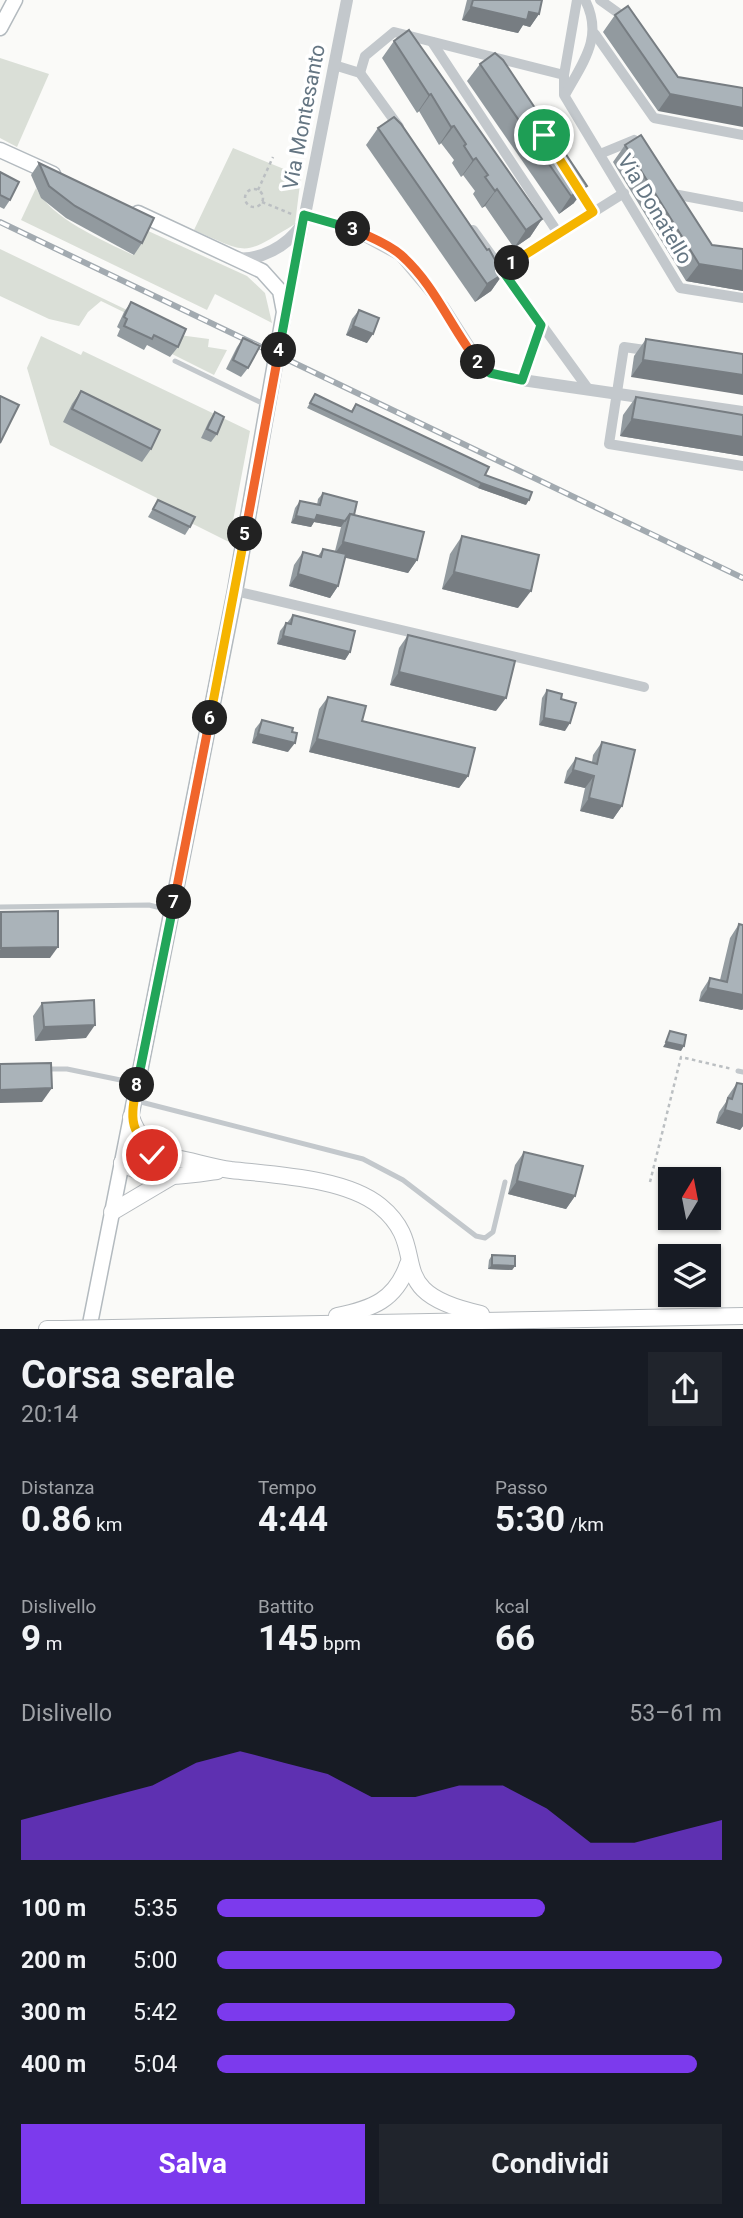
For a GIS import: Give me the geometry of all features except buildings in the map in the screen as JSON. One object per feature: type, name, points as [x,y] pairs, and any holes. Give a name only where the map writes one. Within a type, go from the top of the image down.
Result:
[{"type":"main road","points":[[0,28],[15,0]]},
{"type":"main road","points":[[0,150],[72,183]]},
{"type":"main road","points":[[89,1329],[235,592],[284,323],[284,300],[276,285],[262,271],[123,206]]},
{"type":"main road","points":[[131,1117],[136,1133],[147,1144],[170,1156]]},
{"type":"main road","points":[[122,1163],[136,1156],[170,1156],[230,1170],[348,1189],[364,1196],[391,1217],[401,1233],[408,1264],[422,1290],[438,1301],[508,1320]]},
{"type":"main road","points":[[122,1163],[144,1174],[171,1177],[230,1170]]},
{"type":"main road","points":[[112,1212],[171,1177]]},
{"type":"main road","points":[[285,1324],[375,1307],[398,1288],[408,1264]]},
{"type":"main road","points":[[47,1329],[743,1316]]},
{"type":"street","name":"Via Montesanto","points":[[284,323],[347,0]]},
{"type":"street","points":[[564,95],[564,75],[576,0]]},
{"type":"street","points":[[564,95],[584,61],[594,34],[593,16],[585,0]]},
{"type":"street","points":[[600,0],[625,16],[632,27]]},
{"type":"street","points":[[360,73],[365,55],[394,32],[564,75]]},
{"type":"street","points":[[594,34],[654,118],[743,135]]},
{"type":"street","points":[[432,41],[558,233]]},
{"type":"street","points":[[494,57],[501,68]]},
{"type":"street","points":[[334,65],[360,73],[407,138]]},
{"type":"street","name":"Via Donatello","points":[[564,95],[680,288],[743,298]]},
{"type":"street","points":[[600,154],[634,140],[647,161]]},
{"type":"street","points":[[565,168],[593,212]]},
{"type":"street","points":[[660,182],[673,203]]},
{"type":"street","points":[[502,270],[624,193]]},
{"type":"street","points":[[667,193],[743,207]]},
{"type":"street","points":[[462,215],[589,390]]},
{"type":"street","points":[[236,258],[251,259],[264,255],[293,235],[304,219],[346,226],[400,255],[443,306],[482,367],[490,373],[617,395],[743,412]]},
{"type":"street","points":[[522,380],[541,325]]},
{"type":"street","points":[[664,353],[624,347],[609,444],[743,466]]},
{"type":"street","points":[[235,592],[644,687]]},
{"type":"lane","points":[[175,361],[269,406]]},
{"type":"lane","points":[[0,908],[149,905],[172,911]]},
{"type":"lane","points":[[40,1069],[67,1069],[137,1084]]},
{"type":"lane","points":[[134,1100],[363,1159],[403,1180],[476,1236],[485,1238],[493,1232],[505,1182]]},
{"type":"path","points":[[273,157],[258,190],[262,202],[304,219]]},
{"type":"path","points":[[258,190],[247,192],[246,201],[255,207],[262,202]]},
{"type":"path","points":[[650,1182],[681,1057],[741,1071]]},
{"type":"shaded area","points":[[0,58],[49,74],[17,147],[0,138]]},
{"type":"shaded area","points":[[233,148],[301,176],[295,224],[255,247],[237,248],[194,230]]},
{"type":"shaded area","points":[[36,188],[43,199],[65,219],[133,255],[146,230],[247,276],[265,293],[272,323],[215,294],[207,310],[21,220]]},
{"type":"shaded area","points":[[0,249],[179,335],[209,339],[208,347],[227,350],[214,375],[172,354],[179,339],[101,301],[88,312],[79,326],[49,319],[0,296]]},
{"type":"shaded area","points":[[41,336],[81,355],[83,351],[250,431],[229,542],[155,505],[157,498],[50,445],[27,368]]},
{"type":"railway","points":[[0,222],[743,578]]},
{"type":"route","points":[[152,1155],[170,1156],[147,1144],[136,1133],[131,1117],[235,592],[304,215],[346,226],[386,245],[400,255],[443,306],[482,367],[490,373],[522,380],[541,325],[502,270],[593,212],[544,135]]}]
